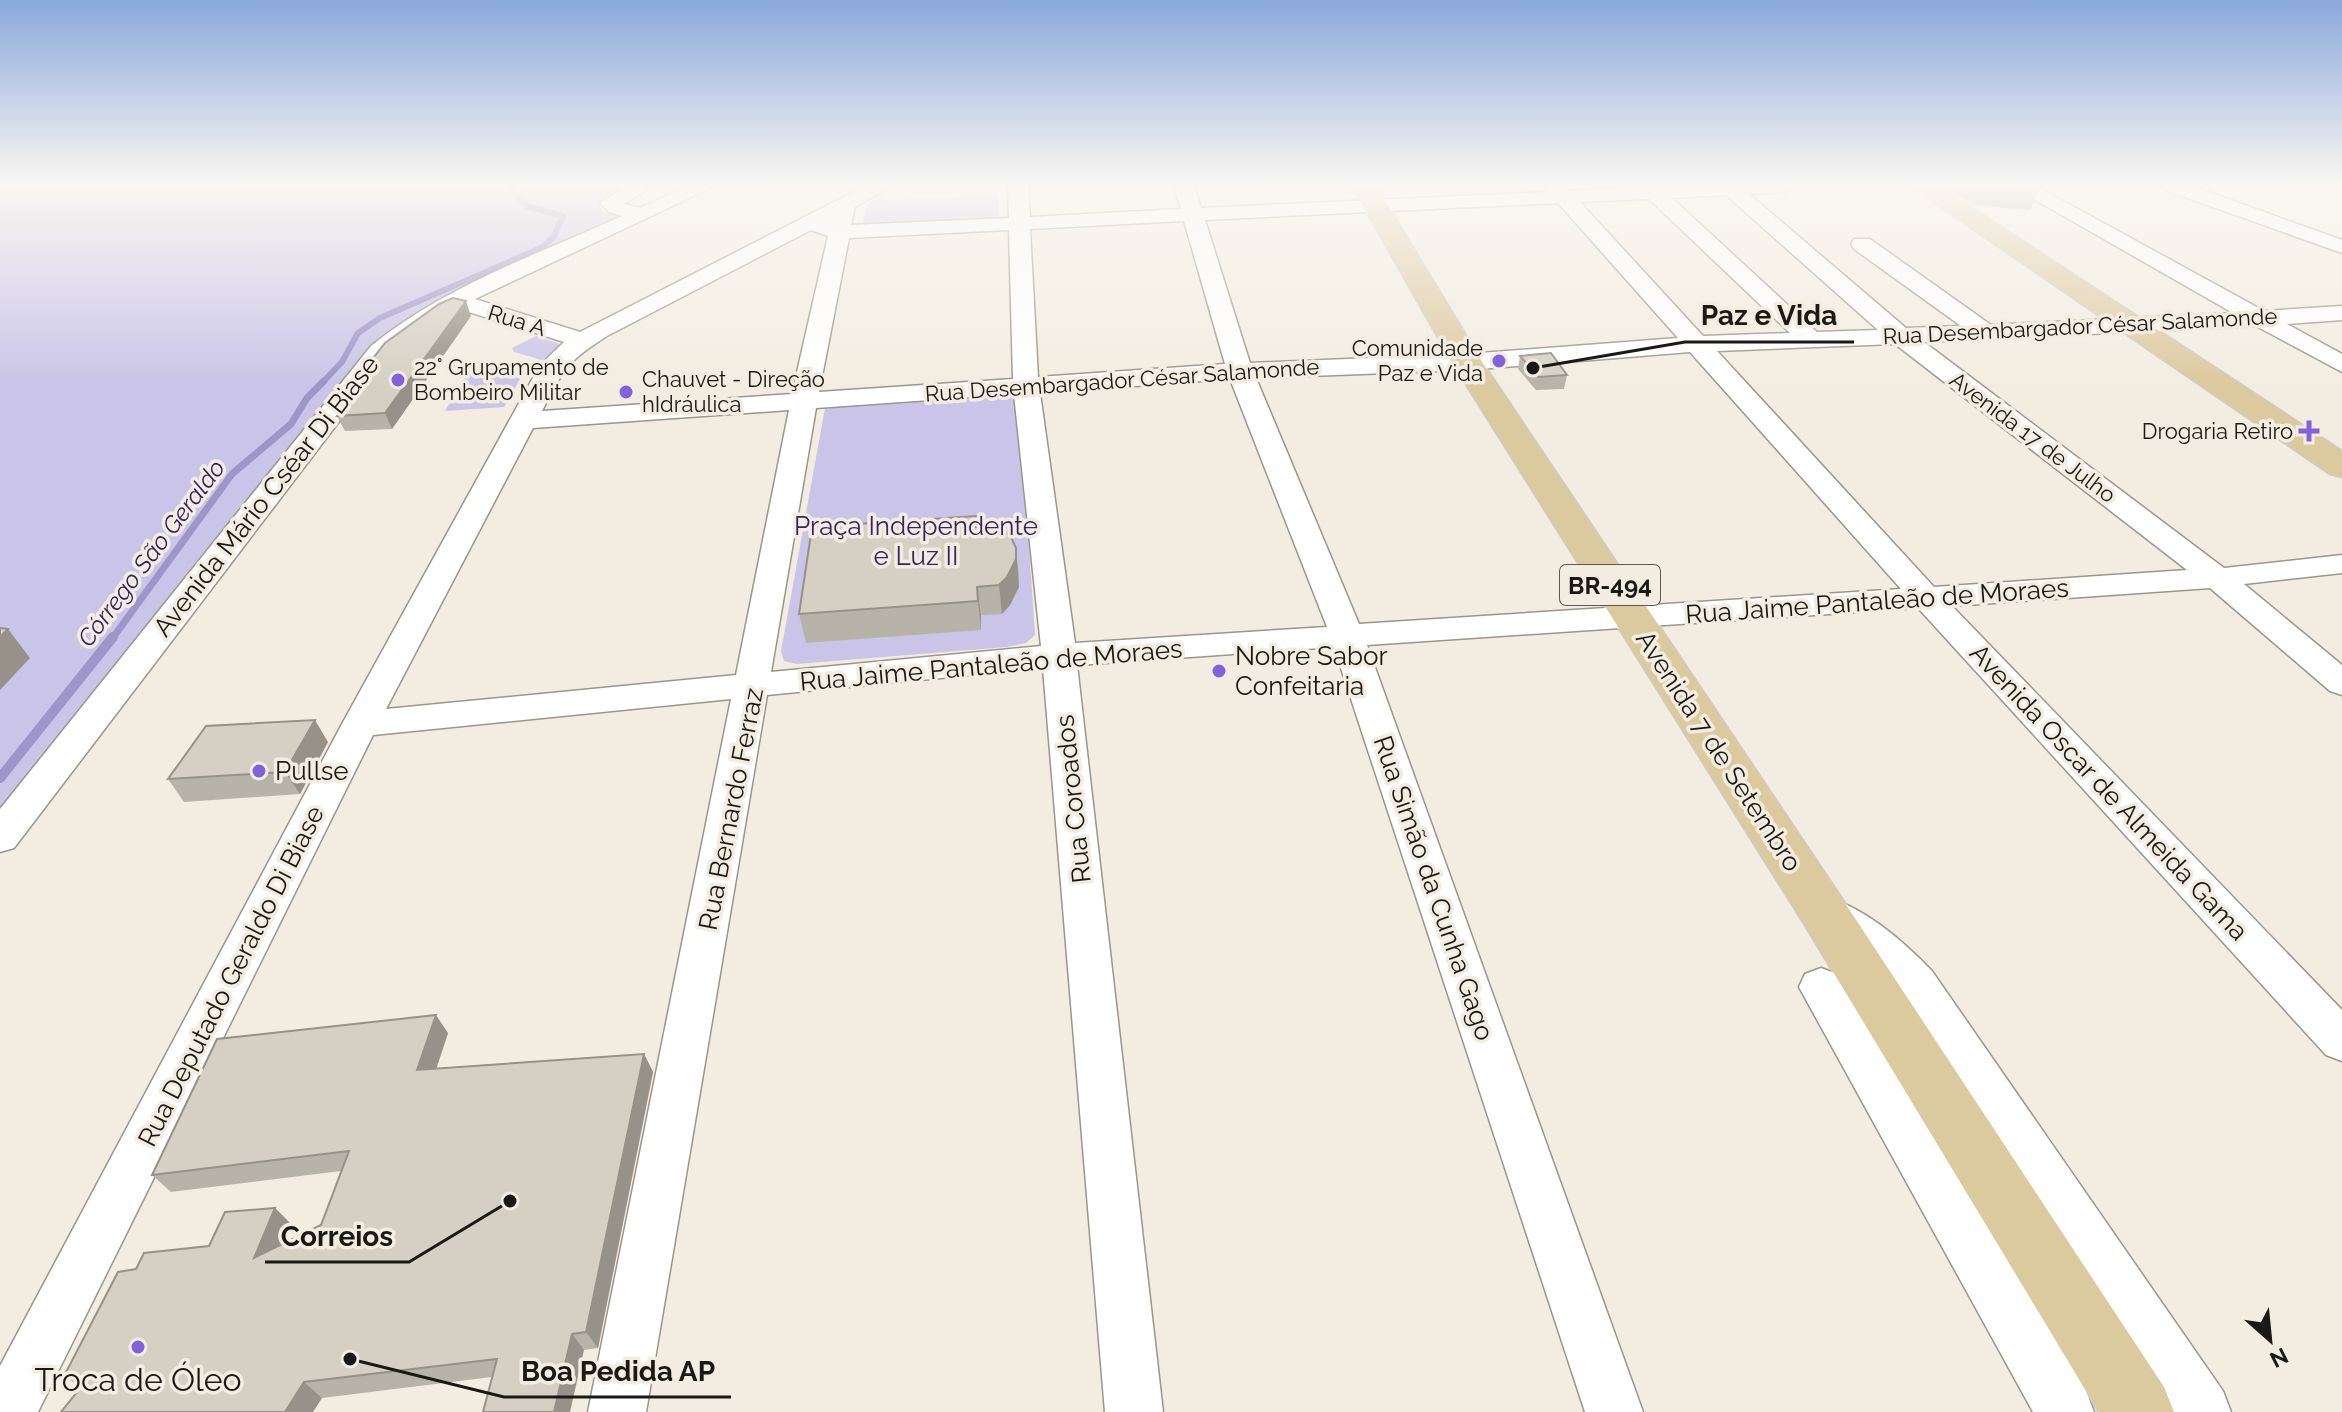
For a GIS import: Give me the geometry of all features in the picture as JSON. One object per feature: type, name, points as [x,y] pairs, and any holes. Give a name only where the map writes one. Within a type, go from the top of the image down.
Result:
[{"type":"main road","name":"Avenida 7 de Setembro","points":[[1403,252],[1467,362],[1821,908],[1843,983]]},
{"type":"main road","points":[[2020,252],[2342,467]]},
{"type":"main road","points":[[1843,983],[2139,1412]]},
{"type":"street","name":"Avenida Mário Cséar Di Biase","points":[[0,837],[372,359],[413,324],[545,252]]},
{"type":"street","name":"Rua Deputado Geraldo Di Biase","points":[[7,1412],[360,724],[553,365],[582,340],[766,252]]},
{"type":"street","name":"Rua Bernardo Ferraz","points":[[617,1412],[754,687],[804,400],[826,252]]},
{"type":"street","name":"Rua Coroados","points":[[1022,252],[1026,387],[1059,655],[1134,1412]]},
{"type":"street","name":"Rua Simão da Cunha Gago","points":[[1204,252],[1240,371],[1348,638],[1614,1412]]},
{"type":"street","name":"Avenida Oscar de Almeida Gama","points":[[1612,252],[1925,596],[2342,1041]]},
{"type":"street","points":[[1718,252],[1810,339]]},
{"type":"street","name":"Avenida 17 de Julho","points":[[1803,252],[1899,335],[2217,578],[2342,683]]},
{"type":"street","points":[[1873,252],[1985,332]]},
{"type":"street","points":[[2139,252],[2342,364]]},
{"type":"street","name":"Rua A","points":[[453,300],[582,340]]},
{"type":"street","name":"Rua Desembargador César Salamonde","points":[[525,420],[1240,371],[1467,362],[1694,344],[2132,327],[2342,313]]},
{"type":"street","name":"Rua Jaime Pantaleão de Moraes","points":[[360,724],[1059,655],[2217,578],[2342,564]]},
{"type":"street","name":"Avenida 7 de Setembro","points":[[1821,908],[1895,961],[1916,984],[2202,1412]]},
{"type":"street","name":"Avenida 7 de Setembro","points":[[1843,983],[2065,1412]]},
{"type":"green space","points":[[0,252],[551,252],[430,306],[0,810]]},
{"type":"green space","points":[[536,336],[563,345],[542,360],[514,352],[512,348]]},
{"type":"green space","points":[[527,367],[504,407],[445,411],[470,369]]},
{"type":"green space","name":"Praça Independente e Luz II","points":[[1003,389],[1019,395],[1035,635],[1026,643],[1007,647],[797,664],[784,661],[781,651],[825,408],[834,402]]},
{"type":"building","points":[[453,298],[466,301],[385,413],[337,416],[359,388],[349,389],[385,343],[439,304]]},
{"type":"building","points":[[1551,353],[1567,375],[1539,377],[1520,356]]},
{"type":"building","points":[[976,516],[976,527],[999,526],[1011,537],[1016,548],[1016,559],[1007,577],[999,585],[977,587],[978,601],[799,614],[812,527]]},
{"type":"building","points":[[315,720],[285,772],[168,779],[206,726]]},
{"type":"building","points":[[436,1015],[417,1070],[644,1054],[586,1332],[572,1334],[554,1412],[483,1412],[497,1359],[304,1382],[285,1412],[61,1412],[85,1382],[64,1376],[118,1272],[136,1269],[144,1253],[209,1246],[225,1212],[275,1208],[254,1258],[321,1225],[349,1151],[152,1175],[217,1039]]},
{"type":"waterway","name":"Córrego São Geraldo","points":[[322,383],[342,362],[358,333],[380,318],[532,252]]},
{"type":"waterway","name":"Córrego São Geraldo","points":[[112,639],[232,474],[291,424],[307,398],[322,383]]},
{"type":"waterway","name":"Córrego São Geraldo","points":[[0,778],[113,637]]},
{"type":"place","name":"Comunidade Paz e Vida","points":[[1499,361]]},
{"type":"place","name":"Paz e Vida","points":[[1533,368]]},
{"type":"place","name":"22° Grupamento de Bombeiro Militar","points":[[398,380]]},
{"type":"place","name":"Chauvet - Direção hIdráulica","points":[[626,392]]},
{"type":"place","name":"Drogaria Retiro","points":[[2309,431]]},
{"type":"place","name":"Nobre Sabor Confeitaria","points":[[1219,671]]},
{"type":"place","name":"Pullse","points":[[259,771]]},
{"type":"place","name":"Correios","points":[[510,1201]]},
{"type":"place","name":"Troca de Óleo","points":[[138,1347]]},
{"type":"place","name":"Boa Pedida AP","points":[[350,1359]]}]
